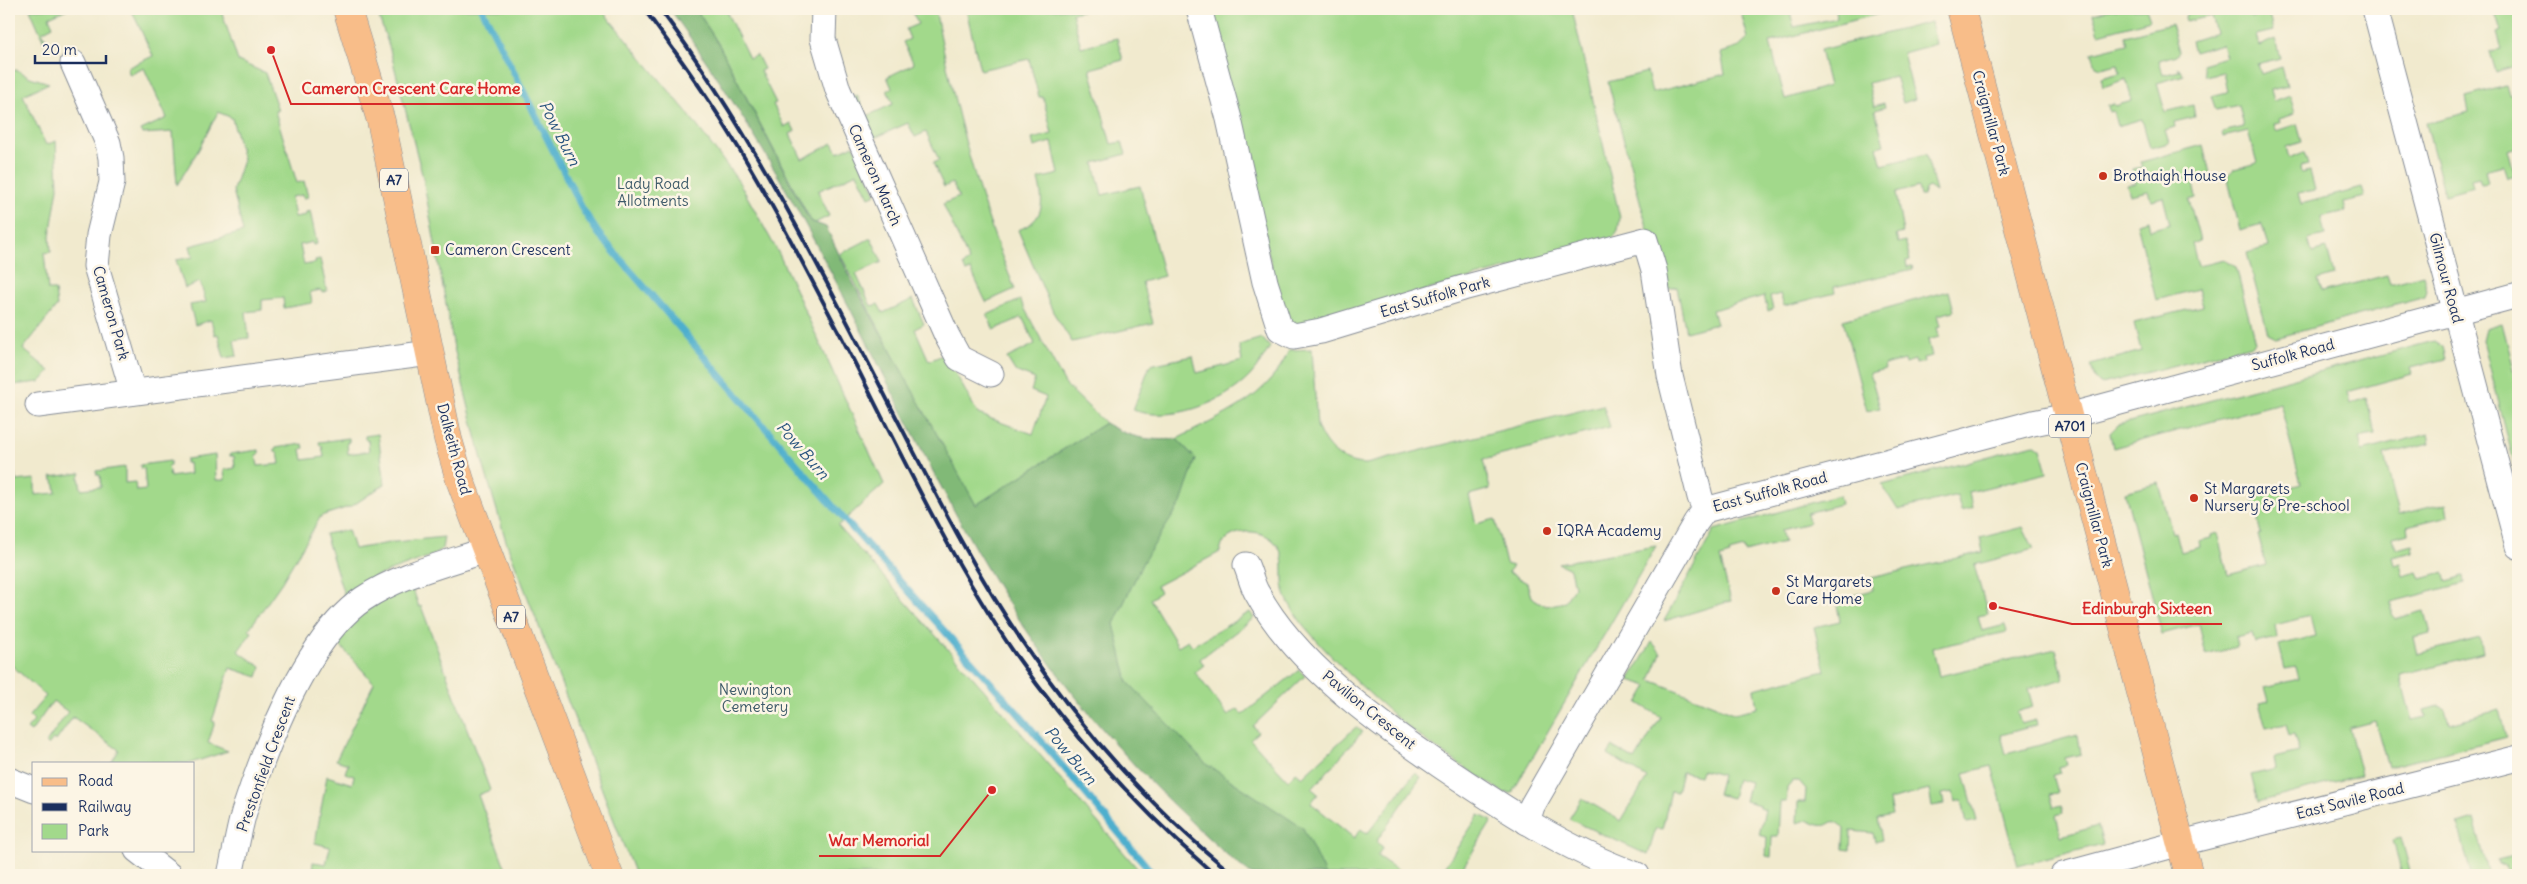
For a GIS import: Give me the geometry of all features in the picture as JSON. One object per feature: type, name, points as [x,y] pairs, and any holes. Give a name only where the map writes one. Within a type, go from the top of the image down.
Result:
[{"type":"main road","name":"Dalkeith Road","points":[[347,9],[381,121],[455,464],[609,875]]},
{"type":"main road","name":"Craigmillar Park","points":[[1961,9],[2189,875]]},
{"type":"street","name":"Cameron March","points":[[824,9],[823,39],[838,90],[939,340],[959,358],[991,374]]},
{"type":"street","name":"East Suffolk Park","points":[[1199,9],[1229,119],[1265,282],[1280,329],[1294,336],[1321,331],[1463,288],[1645,240],[1657,287],[1670,376],[1700,497],[1705,510]]},
{"type":"street","name":"Gilmour Road","points":[[2375,9],[2518,546]]},
{"type":"street","name":"Cameron Park","points":[[73,63],[108,143],[111,158],[112,182],[97,246],[96,266],[134,392]]},
{"type":"street","name":"Suffolk Road","points":[[2068,416],[2518,295]]},
{"type":"street","points":[[38,405],[430,353]]},
{"type":"street","name":"East Suffolk Road","points":[[1526,822],[1532,806],[1705,510],[2033,423],[2068,416]]},
{"type":"street","name":"Prestonfield Crescent","points":[[230,875],[244,813],[284,709],[307,666],[333,626],[363,599],[387,586],[486,550]]},
{"type":"street","name":"Pavilion Crescent","points":[[1246,565],[1256,592],[1294,644],[1386,729],[1526,822],[1592,856],[1637,875]]},
{"type":"street","name":"East Savile Road","points":[[2063,875],[2181,843],[2518,758]]},
{"type":"street","points":[[9,780],[32,789]]},
{"type":"street","points":[[140,852],[169,875]]},
{"type":"green space","points":[[30,9],[67,9],[49,17],[53,26],[42,32],[48,43],[45,44]]},
{"type":"green space","points":[[131,9],[224,9],[222,13],[238,61],[265,73],[278,110],[275,111],[297,183],[304,181],[308,197],[303,198],[302,195],[291,197],[295,217],[306,215],[306,212],[310,211],[317,244],[313,245],[312,242],[300,245],[304,265],[316,263],[315,260],[320,259],[327,291],[322,293],[321,290],[310,292],[312,303],[284,308],[283,298],[262,300],[262,310],[246,312],[249,338],[234,340],[237,356],[224,358],[218,334],[215,335],[211,320],[195,325],[190,305],[206,302],[200,282],[185,288],[176,260],[193,257],[190,246],[243,232],[233,190],[243,160],[232,118],[218,112],[199,149],[177,185],[173,132],[143,134],[141,130],[167,118],[144,68],[130,75],[127,68],[153,56]]},
{"type":"green space","name":"Newington Cemetery","points":[[376,9],[600,9],[606,15],[686,111],[739,182],[779,254],[884,484],[838,526],[986,692],[1143,875],[635,875],[506,541],[482,460],[454,348],[423,178],[389,46]]},
{"type":"green space","points":[[670,9],[696,9],[719,45],[810,221],[826,227],[852,281],[976,505],[1105,423],[1131,435],[1148,439],[1177,439],[1196,459],[1181,503],[1143,562],[1114,624],[1128,682],[1206,764],[1303,828],[1325,875],[1252,875],[1217,846],[1155,787],[1099,725],[1047,660],[1001,591],[957,516],[833,277],[779,178],[727,92]]},
{"type":"green space","points":[[696,9],[725,9],[749,58],[757,55],[764,69],[760,71],[776,103],[773,104],[784,127],[791,123],[795,131],[790,134],[802,159],[833,143],[838,152],[854,145],[876,194],[869,197],[857,173],[818,191],[829,216],[815,223],[811,221],[719,45]]},
{"type":"green space","points":[[911,9],[935,9],[950,80],[978,186],[1001,255],[1015,289],[986,302],[971,270],[966,272],[963,265],[969,261],[943,204],[959,197],[952,183],[944,187],[933,163],[939,160],[926,132],[915,137],[908,123],[872,139],[853,97],[857,95],[867,116],[893,104],[887,90],[892,88],[887,77],[914,64],[903,42],[910,39],[906,29],[918,24]]},
{"type":"green space","points":[[966,9],[1090,9],[1072,13],[1081,47],[1117,38],[1123,60],[1090,69],[1111,144],[1122,142],[1126,154],[1094,163],[1102,195],[1140,186],[1164,276],[1142,282],[1153,323],[1072,342],[1053,312],[1018,230],[1027,226],[1038,216],[1041,196],[1038,179],[1059,174],[1052,142],[1034,147],[1032,139],[1052,134],[1043,97],[1039,97],[1029,59],[980,70]]},
{"type":"green space","points":[[1208,9],[1572,9],[1620,218],[1618,230],[1612,240],[1287,328]]},
{"type":"green space","points":[[1740,9],[1789,9],[1794,27],[1837,18],[1836,9],[1889,9],[1890,11],[1770,42],[1785,99],[1829,86],[1820,50],[1931,22],[1936,44],[1903,53],[1915,99],[1903,103],[1895,76],[1868,83],[1874,106],[1884,103],[1885,107],[1875,110],[1884,145],[1877,147],[1882,165],[1926,154],[1936,192],[1929,187],[1925,189],[1923,196],[1920,196],[1918,187],[1896,193],[1903,233],[1896,235],[1898,243],[1905,241],[1910,260],[1906,261],[1907,267],[1912,266],[1913,269],[1834,287],[1835,293],[1784,306],[1780,294],[1770,297],[1773,309],[1768,311],[1764,296],[1712,310],[1716,324],[1686,332],[1677,287],[1664,290],[1608,82],[1647,72],[1652,93],[1725,74],[1721,53],[1737,48],[1748,38]]},
{"type":"green space","points":[[2112,9],[2146,9],[2150,20],[2099,34],[2093,14]]},
{"type":"green space","points":[[2249,9],[2252,18],[2268,11],[2273,31],[2256,35],[2259,46],[2275,39],[2280,58],[2258,64],[2261,74],[2282,67],[2287,86],[2271,90],[2274,101],[2290,95],[2295,114],[2279,119],[2280,123],[2274,124],[2276,131],[2297,124],[2302,142],[2286,147],[2289,158],[2304,152],[2308,165],[2300,167],[2301,173],[2310,171],[2315,190],[2298,193],[2301,204],[2362,188],[2365,197],[2344,202],[2346,211],[2321,217],[2325,235],[2308,239],[2312,253],[2327,249],[2334,275],[2318,280],[2322,292],[2387,275],[2390,284],[2423,275],[2427,290],[2425,297],[2276,338],[2268,334],[2247,253],[2268,247],[2262,224],[2240,230],[2227,176],[2234,169],[2257,163],[2248,131],[2223,137],[2222,132],[2244,127],[2239,105],[2216,110],[2211,96],[2227,92],[2223,72],[2205,76],[2202,64],[2226,57],[2222,44],[2194,52],[2191,41],[2216,33],[2211,16],[2186,22],[2185,18],[2188,10]]},
{"type":"green space","points":[[2504,9],[2518,9],[2518,65],[2495,72],[2489,52],[2502,49],[2497,33],[2501,31],[2495,12]]},
{"type":"green space","points":[[2171,24],[2179,51],[2176,55],[2159,60],[2163,75],[2179,71],[2178,67],[2184,75],[2157,83],[2165,112],[2193,105],[2195,117],[2174,122],[2175,127],[2165,130],[2169,143],[2150,148],[2142,119],[2117,126],[2113,111],[2109,112],[2108,105],[2114,103],[2115,106],[2132,101],[2126,79],[2103,87],[2101,78],[2120,73],[2118,64],[2101,68],[2096,66],[2092,53],[2127,44],[2125,36]]},
{"type":"green space","points":[[17,70],[30,77],[49,83],[23,95],[46,145],[56,141],[58,188],[50,236],[51,252],[44,253],[48,290],[55,290],[57,306],[23,349],[50,371],[40,382],[13,385],[9,417],[9,71]]},
{"type":"green space","points":[[2506,86],[2509,95],[2518,92],[2518,146],[2508,149],[2515,175],[2507,177],[2503,165],[2485,170],[2488,183],[2481,184],[2479,177],[2471,179],[2473,187],[2445,195],[2426,123],[2469,112],[2466,97]]},
{"type":"green space","points":[[2203,145],[2211,178],[2193,184],[2196,198],[2189,200],[2200,241],[2192,244],[2198,266],[2225,260],[2236,266],[2255,342],[2252,345],[2102,384],[2095,379],[2091,365],[2141,351],[2134,323],[2203,306],[2198,289],[2156,300],[2137,223],[2148,220],[2150,230],[2170,224],[2163,197],[2151,200],[2148,191],[2130,195],[2127,185],[2136,183],[2132,169],[2143,167],[2141,162]]},
{"type":"green space","points":[[871,238],[882,262],[856,274],[871,306],[878,304],[883,313],[913,299],[924,324],[915,329],[929,361],[945,354],[978,414],[1033,434],[1046,397],[1031,391],[1035,379],[1015,371],[1007,358],[1035,344],[1022,317],[994,330],[987,315],[1020,300],[1065,384],[1105,423],[976,505],[934,433],[840,254]]},
{"type":"green space","points":[[1949,291],[1954,311],[1938,315],[1941,326],[1937,327],[1939,337],[1928,340],[1932,356],[1923,358],[1924,362],[1916,364],[1915,360],[1905,363],[1904,360],[1884,365],[1885,369],[1870,373],[1880,408],[1867,411],[1843,320]]},
{"type":"green space","points":[[2502,323],[2518,385],[2518,479],[2483,340],[2486,328]]},
{"type":"green space","points":[[1262,338],[1270,347],[1250,376],[1226,395],[1195,408],[1179,412],[1163,414],[1133,410],[1150,365],[1193,356],[1197,373],[1242,361],[1239,345]]},
{"type":"green space","points":[[2434,341],[2443,347],[2446,359],[2410,368],[2412,374],[2347,392],[2350,404],[2366,398],[2376,435],[2359,437],[2362,451],[2428,434],[2430,443],[2384,455],[2399,515],[2446,503],[2448,516],[2407,526],[2408,533],[2393,537],[2396,549],[2412,545],[2413,552],[2392,557],[2394,565],[2400,563],[2403,576],[2418,572],[2421,579],[2443,573],[2446,581],[2464,576],[2465,583],[2391,602],[2391,614],[2395,619],[2424,611],[2430,634],[2413,638],[2417,654],[2480,638],[2483,653],[2400,675],[2412,720],[2426,717],[2424,710],[2438,706],[2445,709],[2449,723],[2499,710],[2506,737],[2388,767],[2375,721],[2349,728],[2361,775],[2258,802],[2251,775],[2276,769],[2274,758],[2299,752],[2294,734],[2289,735],[2286,724],[2266,728],[2259,703],[2269,701],[2265,687],[2299,679],[2296,667],[2285,669],[2279,645],[2315,636],[2310,616],[2275,625],[2277,638],[2255,643],[2252,633],[2235,637],[2237,647],[2206,655],[2199,624],[2162,634],[2125,492],[2159,483],[2172,533],[2176,532],[2181,552],[2200,547],[2199,541],[2211,538],[2211,535],[2217,533],[2228,575],[2266,565],[2258,535],[2261,534],[2252,497],[2301,484],[2280,403],[2113,448],[2110,433],[2118,425]]},
{"type":"green space","points":[[1312,349],[1317,426],[1320,434],[1335,453],[1342,458],[1357,463],[1366,464],[1603,405],[1610,427],[1483,460],[1490,489],[1469,495],[1476,524],[1495,519],[1506,564],[1513,566],[1508,572],[1527,583],[1531,597],[1546,606],[1565,602],[1574,587],[1570,569],[1558,563],[1656,546],[1512,793],[1504,793],[1422,738],[1391,713],[1331,656],[1304,626],[1288,601],[1284,589],[1280,551],[1270,538],[1256,532],[1233,535],[1222,545],[1220,552],[1156,586],[1160,592],[1150,599],[1178,646],[1188,640],[1192,646],[1250,612],[1254,618],[1200,659],[1204,665],[1195,672],[1228,716],[1238,709],[1242,715],[1299,670],[1305,676],[1253,726],[1258,732],[1250,739],[1288,780],[1296,772],[1302,777],[1356,727],[1362,732],[1312,789],[1318,794],[1311,803],[1354,838],[1361,829],[1367,834],[1415,773],[1421,777],[1376,842],[1383,847],[1377,856],[1405,875],[1278,875],[1075,661],[1196,459],[1177,439],[1227,413],[1256,394],[1269,382],[1289,350]]},
{"type":"green space","points":[[378,434],[385,484],[352,506],[321,516],[282,582],[249,629],[252,632],[238,651],[261,667],[258,677],[230,668],[212,721],[215,722],[208,743],[228,751],[194,762],[112,762],[119,750],[73,717],[56,741],[53,739],[48,745],[46,743],[68,712],[53,701],[31,732],[27,729],[34,721],[29,716],[46,696],[9,663],[9,439],[16,481],[35,479],[35,495],[56,493],[54,480],[51,477],[81,473],[79,477],[81,489],[101,487],[100,475],[97,475],[96,471],[125,467],[125,483],[135,482],[136,491],[146,490],[144,468],[141,469],[140,465],[170,461],[168,466],[170,477],[190,474],[189,463],[186,463],[186,459],[215,455],[216,480],[225,480],[224,470],[235,468],[234,456],[230,456],[230,454],[259,450],[259,454],[256,455],[258,466],[280,464],[278,452],[275,452],[275,448],[303,444],[304,448],[301,449],[303,460],[324,457],[322,446],[320,446],[319,442],[349,438],[349,442],[347,442],[348,454],[369,451],[368,440],[365,439],[365,436]]},
{"type":"green space","points":[[2034,444],[2041,449],[2047,473],[1969,492],[1972,508],[1961,511],[1957,495],[1898,510],[1882,485]]},
{"type":"green space","points":[[1839,495],[1841,504],[1807,513],[1809,523],[1781,530],[1784,542],[1745,552],[1744,548],[1729,552],[1730,555],[1720,558],[1731,601],[1664,621],[1714,530]]},
{"type":"green space","points":[[2023,527],[2034,549],[1974,565],[1988,614],[1978,616],[1982,631],[2005,625],[2007,632],[1933,648],[1939,676],[2056,649],[2064,679],[2028,689],[2033,707],[2017,712],[2021,724],[2036,720],[2037,725],[2001,735],[2006,754],[2078,735],[2081,754],[2065,758],[2067,765],[2058,767],[2060,773],[2053,775],[2058,793],[2050,794],[2054,807],[2061,805],[2063,813],[2056,815],[2061,836],[2098,826],[2103,844],[2018,866],[1992,766],[1964,773],[1977,821],[1967,823],[1962,800],[1955,802],[1953,792],[1942,794],[1944,804],[1932,806],[1929,790],[1889,800],[1892,815],[1878,818],[1882,840],[1875,842],[1873,833],[1851,831],[1850,850],[1843,849],[1844,829],[1837,822],[1818,825],[1806,820],[1797,823],[1798,802],[1805,802],[1806,789],[1799,781],[1793,781],[1787,788],[1786,802],[1780,802],[1778,836],[1772,836],[1771,857],[1766,856],[1767,837],[1759,835],[1765,810],[1760,808],[1760,805],[1745,801],[1750,782],[1737,779],[1732,798],[1717,794],[1722,775],[1702,770],[1700,776],[1682,772],[1677,792],[1671,791],[1662,829],[1656,828],[1648,855],[1569,819],[1582,798],[1621,821],[1647,778],[1608,754],[1613,747],[1635,760],[1661,717],[1638,703],[1648,686],[1629,680],[1652,642],[1661,653],[1650,680],[1734,713],[1757,708],[1754,689],[1825,671],[1814,627],[1840,621],[1836,600],[1873,590],[1871,578],[1983,552],[1980,538]]},
{"type":"green space","points":[[348,530],[354,549],[395,542],[444,537],[442,549],[436,554],[374,577],[344,595],[325,534]]},
{"type":"green space","points":[[412,586],[490,790],[478,795],[508,875],[312,875],[313,862],[326,864],[330,847],[315,843],[327,776],[352,784],[354,776],[345,773],[348,764],[336,760],[374,683],[338,643],[352,624],[370,608]]},
{"type":"green space","points":[[1479,815],[1492,821],[1458,875],[1439,875]]},
{"type":"green space","points":[[2474,819],[2489,875],[2471,875],[2458,824]]},
{"type":"green space","points":[[2401,838],[2411,875],[2402,875],[2393,840]]},
{"type":"green space","points":[[2514,856],[2518,875],[2507,875],[2505,867],[2498,864],[2497,860]]},
{"type":"waterway","name":"Pow Burn","points":[[482,9],[583,210],[598,233],[844,519],[1017,712],[1154,875]]},
{"type":"railway","points":[[644,9],[710,102],[759,183],[839,332],[944,536],[990,616],[1015,654],[1060,714],[1108,771],[1160,824],[1215,875]]},
{"type":"railway","points":[[660,9],[726,105],[756,155],[841,309],[940,503],[1007,619],[1048,679],[1121,769],[1175,824],[1234,875]]},
{"type":"place","name":"Cameron Crescent Care Home","points":[[271,50]]},
{"type":"place","name":"Brothaigh House","points":[[2103,176]]},
{"type":"place","name":"Cameron Crescent","points":[[435,250]]},
{"type":"place","name":"St Margarets Nursery & Pre-school","points":[[2194,498]]},
{"type":"place","name":"IQRA Academy","points":[[1547,531]]},
{"type":"place","name":"St Margarets Care Home","points":[[1776,591]]},
{"type":"place","name":"Edinburgh Sixteen","points":[[1993,606]]},
{"type":"place","name":"War Memorial","points":[[992,790]]},
{"type":"park label","name":"Lady Road Allotments","points":[[653,192]]}]
